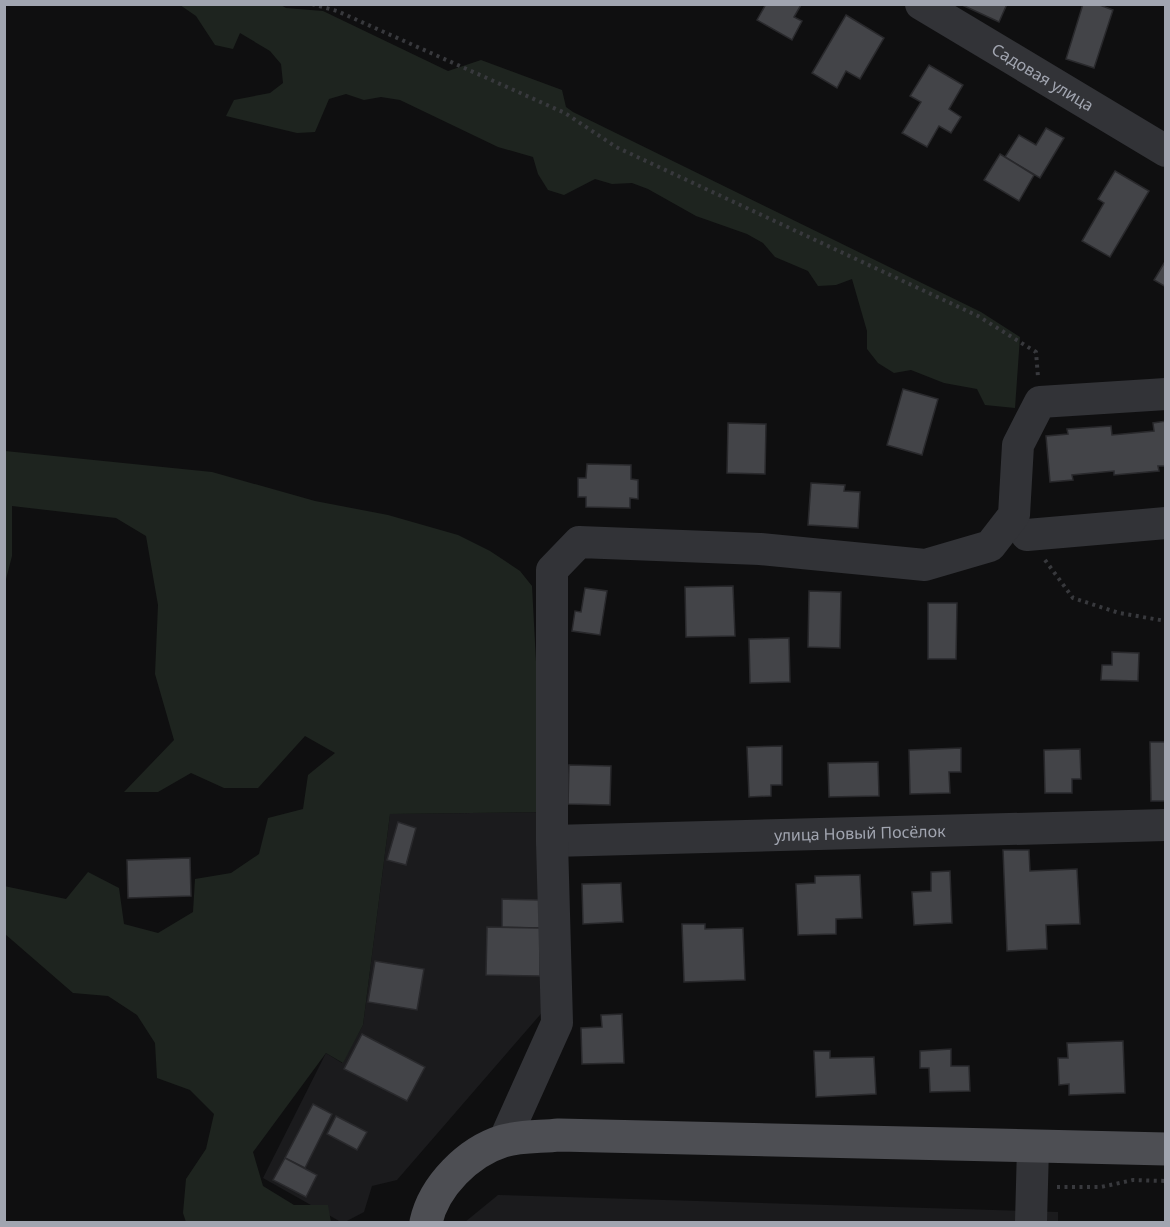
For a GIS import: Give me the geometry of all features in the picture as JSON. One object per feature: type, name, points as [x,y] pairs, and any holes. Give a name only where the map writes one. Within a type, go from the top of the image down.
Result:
[{"type":"main road","points":[[426,1222],[428,1213],[445,1184],[468,1158],[504,1141],[559,1135],[1166,1149]]},
{"type":"street","name":"Садовая улица","points":[[921,4],[1166,151]]},
{"type":"street","points":[[504,1141],[556,1023],[552,840],[552,570],[579,542],[760,549],[925,566],[990,546],[1014,515],[1018,444],[1040,402],[1166,394]]},
{"type":"street","points":[[1027,535],[1166,523]]},
{"type":"street","name":"улица Новый Посёлок","points":[[552,840],[1166,825]]},
{"type":"street","points":[[1031,1222],[1033,1147]]},
{"type":"path","points":[[312,4],[337,11],[565,113],[616,147],[978,316],[1036,352],[1040,402]]},
{"type":"path","points":[[1027,535],[1073,598],[1119,613],[1166,621]]},
{"type":"path","points":[[1032,1186],[1101,1187],[1132,1180],[1166,1181]]},
{"type":"shaded area","points":[[279,4],[286,8],[323,11],[448,71],[481,60],[562,90],[566,107],[573,112],[981,312],[1020,337],[1015,408],[985,405],[977,389],[944,383],[911,370],[894,373],[878,363],[867,349],[867,331],[852,279],[836,285],[818,286],[808,271],[775,257],[763,243],[747,234],[696,216],[648,189],[632,183],[612,184],[595,179],[564,195],[548,190],[538,174],[533,157],[498,147],[400,100],[381,97],[364,100],[346,94],[329,99],[315,132],[297,133],[226,116],[234,100],[270,93],[283,83],[281,64],[270,51],[240,33],[233,49],[215,45],[196,16],[180,5]]},
{"type":"shaded area","points":[[5,451],[212,472],[315,501],[388,515],[458,535],[490,551],[520,571],[532,586],[544,812],[390,814],[363,1025],[343,1063],[326,1053],[253,1152],[263,1186],[294,1205],[328,1205],[331,1222],[186,1222],[183,1213],[186,1179],[206,1149],[214,1114],[190,1090],[157,1078],[155,1043],[137,1015],[108,996],[73,993],[5,934],[4,886],[66,899],[88,872],[119,888],[124,924],[158,933],[193,912],[195,879],[231,873],[259,854],[268,818],[303,809],[308,775],[335,753],[305,736],[258,788],[224,788],[191,773],[158,792],[124,792],[174,740],[155,674],[158,605],[146,536],[116,518],[12,506],[12,556],[5,583]]},
{"type":"shaded area","points":[[544,812],[546,1008],[397,1180],[372,1186],[364,1212],[341,1222],[263,1178],[326,1053],[342,1063],[363,1025],[390,814]]},
{"type":"shaded area","points":[[498,1195],[1058,1212],[1058,1222],[465,1222]]},
{"type":"building","points":[[766,4],[801,5],[794,17],[802,21],[792,40],[757,20]]},
{"type":"building","points":[[960,4],[1007,4],[999,22]]},
{"type":"building","points":[[1083,4],[1097,4],[1113,10],[1094,68],[1066,59]]},
{"type":"building","points":[[846,15],[884,38],[860,79],[846,71],[837,88],[812,73]]},
{"type":"building","points":[[929,65],[963,85],[949,109],[961,117],[951,133],[939,126],[927,147],[902,133],[921,102],[910,96]]},
{"type":"building","points":[[1046,128],[1064,138],[1040,178],[1005,157],[1019,135],[1036,145]]},
{"type":"building","points":[[1000,154],[1034,175],[1019,201],[984,180]]},
{"type":"building","points":[[1115,171],[1149,191],[1110,257],[1082,241],[1104,203],[1098,199]]},
{"type":"building","points":[[1166,260],[1166,287],[1154,280]]},
{"type":"building","points":[[903,389],[938,399],[922,455],[887,445]]},
{"type":"building","points":[[1166,421],[1166,466],[1158,466],[1159,471],[1114,475],[1114,471],[1072,475],[1073,480],[1050,482],[1046,436],[1068,434],[1067,429],[1111,426],[1112,435],[1154,431],[1153,423]]},
{"type":"building","points":[[728,423],[766,424],[765,474],[727,473]]},
{"type":"building","points":[[587,464],[631,465],[631,479],[638,480],[638,499],[630,498],[630,508],[586,507],[586,497],[578,497],[578,478],[586,478]]},
{"type":"building","points":[[811,483],[845,485],[844,491],[860,492],[858,528],[808,525]]},
{"type":"building","points":[[733,586],[735,636],[686,637],[685,587]]},
{"type":"building","points":[[585,588],[607,591],[600,635],[572,631],[575,611],[581,612]]},
{"type":"building","points":[[809,591],[841,592],[840,648],[808,647]]},
{"type":"building","points":[[928,603],[957,603],[956,659],[928,659]]},
{"type":"building","points":[[789,638],[790,682],[750,683],[749,639]]},
{"type":"building","points":[[1112,652],[1139,653],[1138,681],[1101,680],[1102,665],[1112,665]]},
{"type":"building","points":[[1150,742],[1166,742],[1166,801],[1151,801]]},
{"type":"building","points":[[782,746],[782,785],[771,785],[771,796],[749,797],[747,747]]},
{"type":"building","points":[[961,748],[961,772],[949,772],[950,793],[910,794],[909,750]]},
{"type":"building","points":[[1080,749],[1081,779],[1072,779],[1072,793],[1045,793],[1044,750]]},
{"type":"building","points":[[878,762],[879,796],[829,797],[828,763]]},
{"type":"building","points":[[569,765],[611,766],[610,805],[568,804]]},
{"type":"building","points":[[398,822],[416,828],[406,865],[387,860]]},
{"type":"building","points":[[1003,850],[1029,850],[1030,871],[1077,869],[1080,924],[1046,925],[1047,949],[1007,951]]},
{"type":"building","points":[[190,858],[191,896],[128,898],[127,860]]},
{"type":"building","points":[[950,871],[952,923],[914,925],[912,892],[931,891],[931,872]]},
{"type":"building","points":[[860,875],[862,918],[836,919],[836,934],[798,935],[796,884],[815,883],[815,876]]},
{"type":"building","points":[[621,883],[623,922],[583,924],[582,884]]},
{"type":"building","points":[[502,899],[541,900],[540,928],[502,927]]},
{"type":"building","points":[[682,924],[705,924],[705,929],[743,928],[745,980],[684,982]]},
{"type":"building","points":[[487,927],[540,928],[540,976],[486,975]]},
{"type":"building","points":[[375,961],[424,969],[417,1010],[368,1002]]},
{"type":"building","points":[[622,1014],[624,1063],[582,1064],[581,1028],[602,1027],[601,1015]]},
{"type":"building","points":[[362,1034],[425,1067],[407,1101],[344,1069]]},
{"type":"building","points":[[1123,1041],[1125,1093],[1069,1095],[1069,1084],[1059,1085],[1058,1058],[1068,1058],[1067,1043]]},
{"type":"building","points":[[951,1049],[951,1066],[969,1066],[970,1091],[930,1092],[929,1068],[920,1068],[920,1051]]},
{"type":"building","points":[[814,1051],[830,1051],[830,1058],[874,1057],[876,1094],[816,1097]]},
{"type":"building","points":[[313,1104],[332,1114],[305,1168],[285,1158]]},
{"type":"building","points":[[336,1116],[367,1132],[357,1150],[327,1134]]},
{"type":"building","points":[[285,1158],[317,1175],[306,1197],[273,1180]]}]
